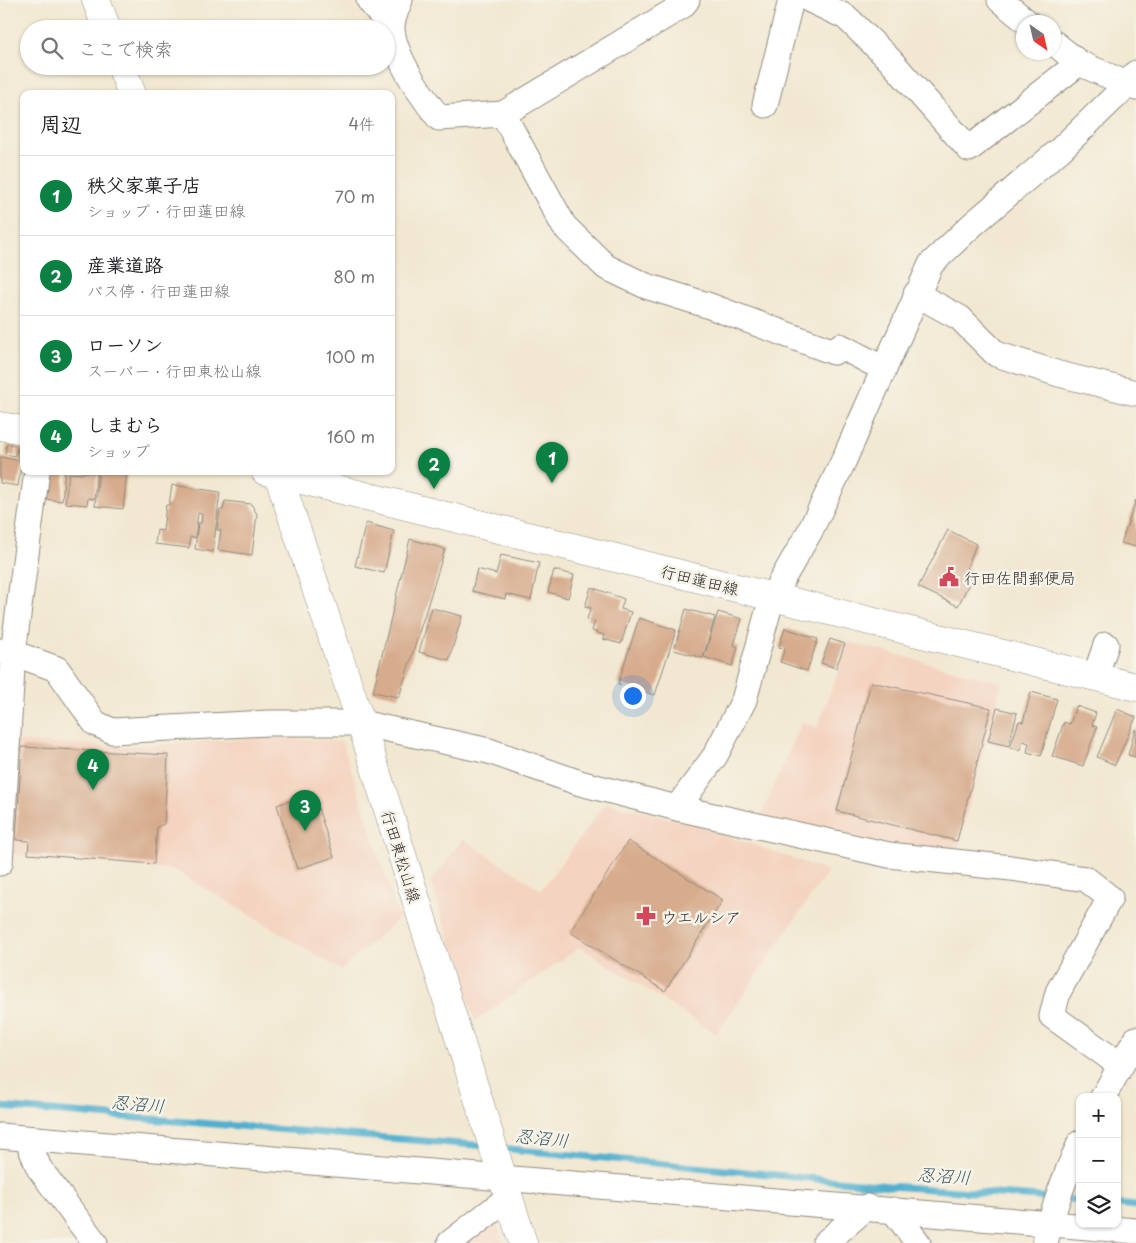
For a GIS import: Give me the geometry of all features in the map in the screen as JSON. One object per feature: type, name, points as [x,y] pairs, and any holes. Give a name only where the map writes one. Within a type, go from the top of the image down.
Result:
[{"type":"main road","points":[[96,0],[104,20]]},
{"type":"main road","points":[[125,75],[130,90]]},
{"type":"main road","points":[[0,426],[20,429]]},
{"type":"main road","name":"行田東松山線","points":[[274,475],[361,723],[522,1243]]},
{"type":"main road","name":"行田蓮田線","points":[[285,475],[1136,687]]},
{"type":"street","points":[[369,0],[385,20]]},
{"type":"street","points":[[394,20],[400,0]]},
{"type":"street","points":[[395,42],[398,52],[420,93],[439,118],[503,114],[682,6],[687,0]]},
{"type":"street","points":[[765,105],[791,0]]},
{"type":"street","points":[[810,0],[846,17],[890,60],[969,149],[1079,63]]},
{"type":"street","points":[[1000,0],[1018,15]]},
{"type":"street","points":[[677,808],[715,756],[744,700],[772,597],[810,531],[844,460],[916,294],[931,264],[972,225],[1061,149],[1133,82],[1079,63],[1061,49]]},
{"type":"street","points":[[503,114],[564,226],[606,267],[646,286],[707,305],[834,352],[840,346],[884,369]]},
{"type":"street","points":[[916,294],[960,318],[996,354],[1059,374],[1136,393]]},
{"type":"street","points":[[0,863],[6,652],[36,475]]},
{"type":"street","points":[[1095,677],[1106,645]]},
{"type":"street","points":[[6,652],[57,669],[95,723],[112,731],[269,723],[361,723],[490,751],[580,783],[677,808],[889,855],[1011,868],[1086,879],[1110,898],[1058,992],[1052,1016],[1120,1066]]},
{"type":"street","points":[[1105,1093],[1136,1039]]},
{"type":"street","points":[[0,1136],[505,1188],[867,1207],[1048,1233],[1136,1231]]},
{"type":"street","points":[[27,1139],[39,1168],[94,1243]]},
{"type":"street","points":[[1048,1233],[1076,1151]]},
{"type":"street","points":[[450,1243],[505,1188]]},
{"type":"street","points":[[825,1243],[867,1207]]},
{"type":"street","points":[[893,1210],[918,1243]]},
{"type":"shaded area","points":[[849,642],[1002,683],[956,855],[759,820],[802,722],[817,728]]},
{"type":"shaded area","points":[[266,737],[342,741],[399,918],[341,970],[175,870],[5,853],[11,741],[121,747]]},
{"type":"shaded area","points":[[606,803],[695,824],[828,871],[716,1034],[580,947],[475,1021],[431,882],[463,839],[541,890]]},
{"type":"shaded area","points":[[496,1222],[503,1243],[454,1243]]},
{"type":"building","points":[[7,444],[17,445],[15,456],[5,454]]},
{"type":"building","points":[[18,448],[20,448],[20,457],[17,457]]},
{"type":"building","points":[[0,457],[20,461],[18,486],[0,483]]},
{"type":"building","points":[[44,475],[65,475],[62,501],[42,499]]},
{"type":"building","points":[[69,475],[97,475],[94,499],[88,498],[87,505],[65,503]]},
{"type":"building","points":[[99,475],[127,475],[123,509],[95,506]]},
{"type":"building","points":[[172,485],[220,492],[213,552],[195,549],[198,523],[201,523],[202,514],[198,513],[195,538],[190,537],[189,548],[155,544],[157,530],[163,531],[166,505],[169,505]]},
{"type":"building","points":[[1136,500],[1136,547],[1121,543]]},
{"type":"building","points":[[225,501],[251,504],[257,514],[252,555],[218,550],[221,530],[217,530],[220,510],[223,510]]},
{"type":"building","points":[[366,523],[394,531],[384,573],[355,566]]},
{"type":"building","points":[[948,530],[976,544],[967,569],[974,573],[958,606],[918,587]]},
{"type":"building","points":[[410,539],[445,549],[399,697],[373,692]]},
{"type":"building","points":[[501,555],[539,563],[531,600],[506,594],[505,599],[472,591],[477,569],[496,574]]},
{"type":"building","points":[[554,570],[574,575],[568,598],[548,592]]},
{"type":"building","points":[[591,587],[624,599],[621,609],[631,612],[621,644],[603,639],[604,635],[592,631],[595,621],[587,619],[591,608],[585,607]]},
{"type":"building","points":[[432,608],[462,616],[449,660],[419,652]]},
{"type":"building","points":[[686,609],[715,617],[703,658],[674,650]]},
{"type":"building","points":[[718,612],[742,619],[734,645],[738,647],[732,666],[704,657]]},
{"type":"building","points":[[639,618],[676,630],[655,695],[618,684]]},
{"type":"building","points":[[785,628],[818,639],[807,671],[780,662],[785,649],[779,647]]},
{"type":"building","points":[[830,639],[845,644],[836,668],[821,663]]},
{"type":"building","points":[[871,682],[991,708],[957,841],[837,811]]},
{"type":"building","points":[[1031,692],[1057,699],[1041,756],[1027,752],[1029,743],[1023,741],[1020,750],[1010,747],[1019,721],[1023,722]]},
{"type":"building","points":[[1076,706],[1096,713],[1092,725],[1097,727],[1083,766],[1052,756],[1064,722],[1070,724]]},
{"type":"building","points":[[997,708],[1017,713],[1009,746],[988,741]]},
{"type":"building","points":[[1117,709],[1136,717],[1115,765],[1097,757]]},
{"type":"building","points":[[1136,729],[1136,757],[1128,755]]},
{"type":"building","points":[[22,747],[168,755],[164,824],[157,827],[154,864],[28,854],[29,841],[16,840]]},
{"type":"building","points":[[313,793],[334,857],[297,869],[277,805]]},
{"type":"building","name":"ウエルシア","points":[[628,841],[723,900],[665,991],[570,932]]},
{"type":"waterway","name":"忍沼川","points":[[0,1107],[487,1146]]},
{"type":"waterway","name":"忍沼川","points":[[500,1148],[890,1186],[1076,1200]]},
{"type":"waterway","name":"忍沼川","points":[[1121,1204],[1136,1206]]},
{"type":"place","name":"秩父家菓子店","points":[[552,483]]},
{"type":"place","name":"産業道路","points":[[434,489]]},
{"type":"place","name":"行田佐間郵便局","points":[[949,577]]},
{"type":"place","name":"しまむら","points":[[93,790]]},
{"type":"place","name":"ローソン","points":[[305,831]]},
{"type":"place","name":"ウエルシア","points":[[646,916]]}]
